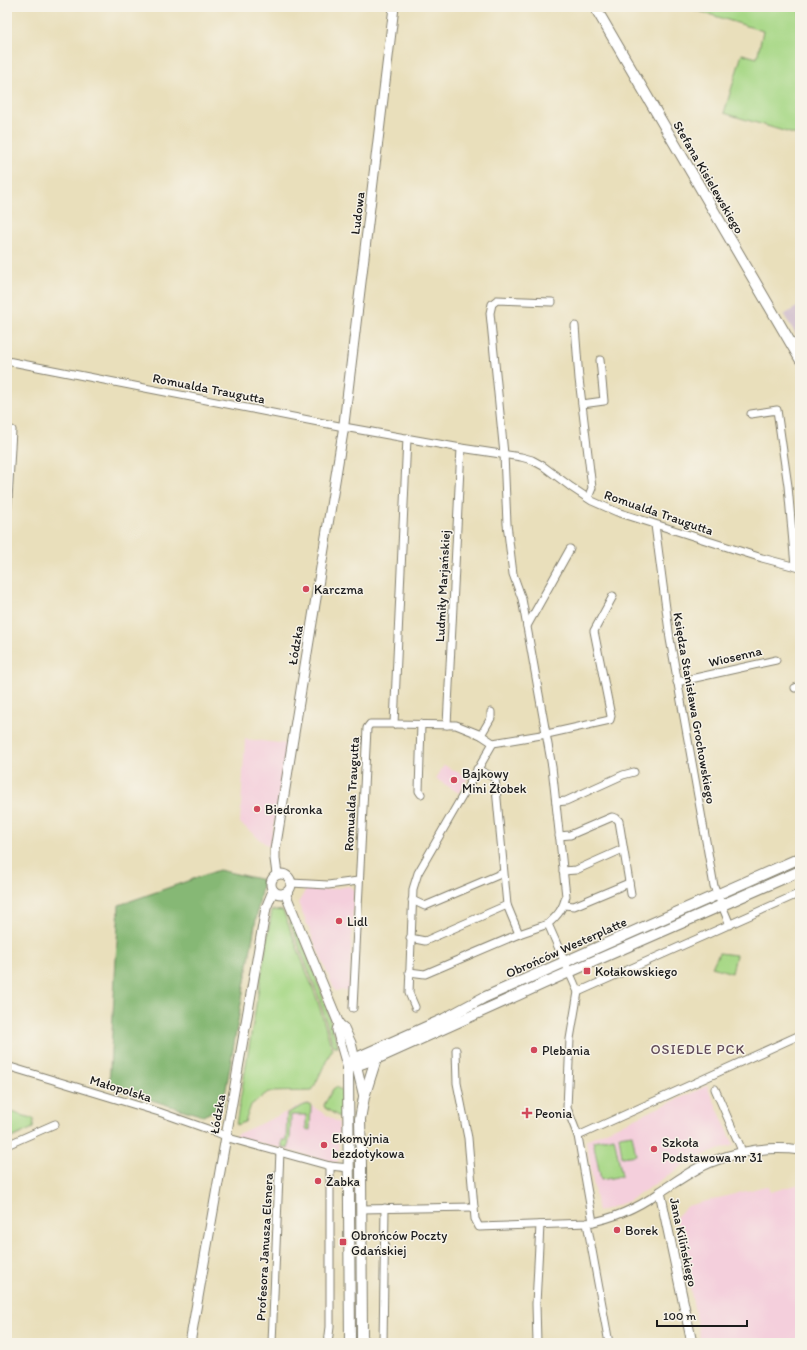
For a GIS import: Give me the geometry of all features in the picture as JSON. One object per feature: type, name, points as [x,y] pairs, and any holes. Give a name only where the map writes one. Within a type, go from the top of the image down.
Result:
[{"type":"main road","name":"Stefana Kisielewskiego","points":[[595,7],[800,359]]},
{"type":"main road","name":"Obrońców Westerplatte","points":[[353,1065],[483,998],[800,858]]},
{"type":"main road","name":"Obrońców Westerplatte","points":[[376,1059],[569,972],[800,871]]},
{"type":"main road","points":[[362,1343],[360,1119],[364,1097],[376,1059]]},
{"type":"main road","points":[[350,1343],[349,1092],[353,1065]]},
{"type":"street","name":"Ludowa","points":[[344,424],[394,7]]},
{"type":"street","points":[[409,972],[426,974],[518,934],[548,924],[559,914],[564,905],[566,896],[552,766],[547,734],[522,599],[513,574],[507,524],[504,454],[491,307],[497,300],[552,302]]},
{"type":"street","points":[[575,326],[592,488],[588,498]]},
{"type":"street","points":[[582,404],[604,401],[600,360]]},
{"type":"street","name":"Romualda Traugutta","points":[[7,361],[344,424],[407,438],[532,460],[543,466],[588,498],[617,512],[762,558],[797,567],[788,486],[777,410],[751,414]]},
{"type":"street","name":"Łódzka","points":[[277,874],[275,850],[344,424]]},
{"type":"street","points":[[7,518],[12,430]]},
{"type":"street","points":[[407,438],[394,724],[456,725],[481,735],[493,743],[547,734],[610,720],[611,716],[594,631],[613,596]]},
{"type":"street","name":"Ludmiły Marjańskiej","points":[[447,725],[461,448]]},
{"type":"street","name":"Księdza Stanisława Grochowskiego","points":[[655,525],[677,682],[714,886],[730,925]]},
{"type":"street","points":[[527,626],[570,549]]},
{"type":"street","name":"Wiosenna","points":[[677,682],[776,660]]},
{"type":"street","points":[[481,735],[491,718],[491,712]]},
{"type":"street","name":"Romualda Traugutta","points":[[352,1008],[367,728],[370,724],[394,724]]},
{"type":"street","points":[[421,724],[419,791],[421,794]]},
{"type":"street","points":[[415,1007],[409,993],[413,889],[418,873],[493,743]]},
{"type":"street","points":[[477,769],[495,778],[507,905],[518,934]]},
{"type":"street","points":[[556,802],[566,801],[623,775],[634,772]]},
{"type":"street","points":[[560,836],[570,835],[612,817],[616,818],[619,821],[631,894]]},
{"type":"street","points":[[563,871],[576,870],[623,850]]},
{"type":"street","points":[[282,873],[290,878],[291,883],[290,888],[285,893],[280,894],[273,891],[270,886],[270,881],[273,877],[282,873]]},
{"type":"street","points":[[412,900],[425,906],[503,873]]},
{"type":"street","points":[[291,883],[328,885],[358,881]]},
{"type":"street","points":[[564,905],[574,906],[629,883]]},
{"type":"street","name":"Łódzka","points":[[190,1343],[266,908],[273,891]]},
{"type":"street","points":[[285,893],[291,904],[339,1024],[344,1028],[351,1043],[353,1065],[364,1097]]},
{"type":"street","points":[[578,992],[800,893]]},
{"type":"street","points":[[410,938],[425,941],[507,905]]},
{"type":"street","points":[[548,924],[578,992],[570,1039],[567,1108],[578,1136],[609,1343]]},
{"type":"street","points":[[578,1136],[800,1036]]},
{"type":"street","points":[[456,1050],[457,1083],[468,1138],[475,1219],[479,1227],[590,1223],[624,1213],[710,1162],[742,1153],[769,1148],[800,1150]]},
{"type":"street","name":"Obrońców Westerplatte","points":[[353,1065],[376,1059]]},
{"type":"street","name":"Małopolska","points":[[7,1066],[159,1112],[227,1136],[330,1166],[349,1168]]},
{"type":"street","points":[[715,1089],[742,1153]]},
{"type":"street","points":[[7,1145],[55,1124]]},
{"type":"street","name":"Profesora Janusza Elsnera","points":[[272,1343],[280,1151]]},
{"type":"street","points":[[328,1343],[330,1327],[330,1166]]},
{"type":"street","name":"Jana Kilińskiego","points":[[660,1192],[692,1343]]},
{"type":"street","points":[[361,1209],[474,1207]]},
{"type":"street","points":[[383,1343],[385,1208]]},
{"type":"street","points":[[536,1343],[536,1304],[540,1225]]},
{"type":"shaded area","points":[[800,305],[800,341],[784,315]]},
{"type":"shaded area","points":[[245,739],[288,744],[269,847],[240,823]]},
{"type":"shaded area","points":[[444,765],[468,778],[459,793],[436,779]]},
{"type":"shaded area","points":[[349,886],[354,890],[349,990],[335,991],[298,903],[306,889],[325,890]]},
{"type":"shaded area","name":"Szkoła Podstawowa nr 31","points":[[707,1086],[734,1145],[690,1161],[629,1201],[598,1212],[586,1140]]},
{"type":"shaded area","points":[[307,1103],[339,1123],[338,1162],[333,1162],[237,1137],[235,1135]]},
{"type":"shaded area","points":[[800,1184],[800,1343],[701,1343],[676,1217],[687,1206],[766,1186],[770,1192]]},
{"type":"green space","points":[[686,7],[800,7],[800,136],[724,113],[742,54],[757,58],[763,31]]},
{"type":"green space","points":[[219,870],[263,880],[223,1106],[203,1116],[109,1087],[119,905]]},
{"type":"green space","points":[[289,909],[321,991],[338,1046],[333,1045],[319,998],[286,912]]},
{"type":"green space","points":[[272,910],[283,911],[317,999],[332,1049],[312,1091],[268,1092],[251,1105],[245,1122],[236,1125]]},
{"type":"green space","points":[[719,953],[736,955],[732,973],[712,967]]},
{"type":"green space","points":[[336,1087],[342,1091],[341,1118],[325,1108],[324,1105],[333,1089]]},
{"type":"green space","points":[[307,1104],[311,1106],[310,1130],[306,1129],[306,1115],[291,1115],[290,1140],[288,1149],[282,1147],[282,1140],[286,1140],[287,1113]]},
{"type":"green space","points":[[12,1112],[34,1119],[33,1128],[7,1140],[7,1129]]},
{"type":"green space","points":[[632,1134],[636,1155],[622,1157],[619,1136]]},
{"type":"green space","points":[[614,1137],[622,1176],[601,1180],[593,1141]]},
{"type":"place","name":"Karczma","points":[[306,589]]},
{"type":"place","name":"Bajkowy Mini Żłobek","points":[[454,780]]},
{"type":"place","name":"Biedronka","points":[[257,809]]},
{"type":"place","name":"Lidl","points":[[339,921]]},
{"type":"place","name":"Kołakowskiego","points":[[587,971]]},
{"type":"place","name":"Plebania","points":[[534,1050]]},
{"type":"place","name":"Peonia","points":[[527,1113]]},
{"type":"place","name":"Ekomyjnia bezdotykowa","points":[[324,1145]]},
{"type":"place","name":"Szkoła Podstawowa nr 31","points":[[654,1149]]},
{"type":"place","name":"Żabka","points":[[318,1181]]},
{"type":"place","name":"Borek","points":[[617,1230]]},
{"type":"place","name":"Obrońców Poczty Gdańskiej","points":[[343,1242]]},
{"type":"district","name":"OSIEDLE PCK","points":[[698,1049]]}]
